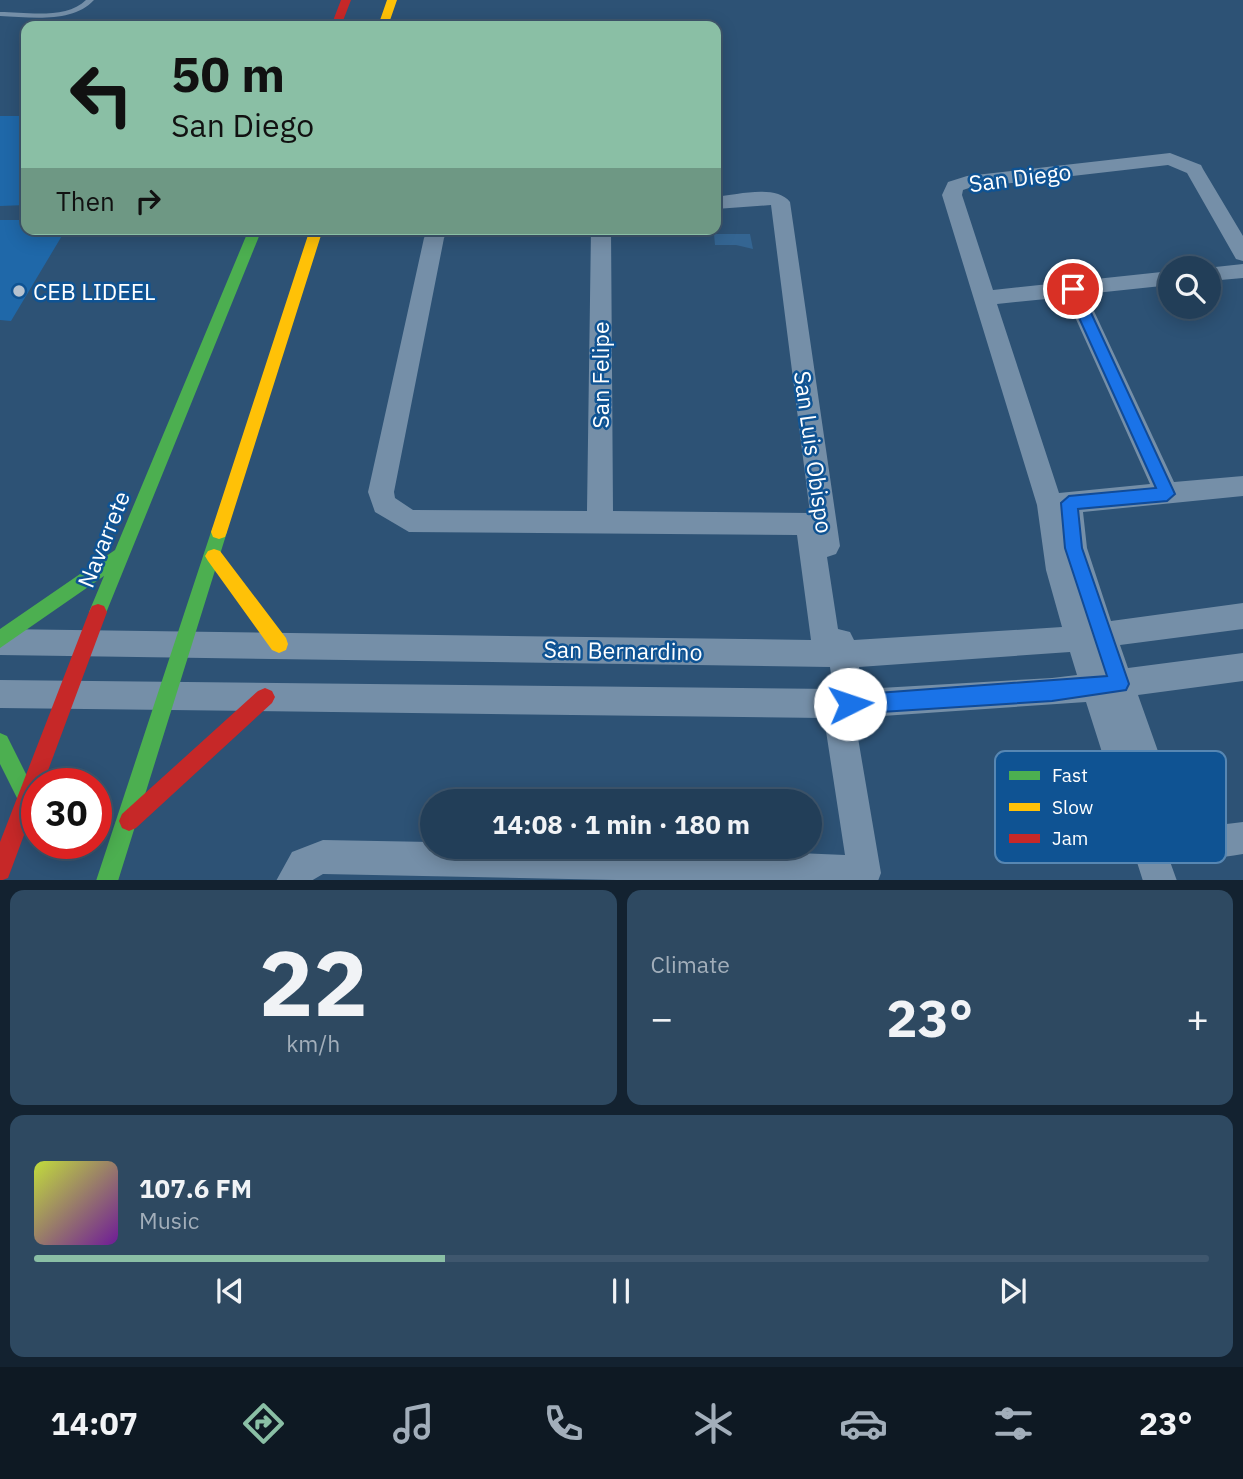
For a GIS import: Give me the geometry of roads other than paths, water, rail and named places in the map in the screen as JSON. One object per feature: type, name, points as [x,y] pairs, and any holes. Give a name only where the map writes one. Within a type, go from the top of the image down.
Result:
[{"type":"main road","points":[[338,21],[346,0]]},
{"type":"main road","points":[[385,21],[392,0]]},
{"type":"main road","name":"Navarrete","points":[[38,768],[119,556],[253,235]]},
{"type":"main road","points":[[107,880],[214,556],[315,235]]},
{"type":"main road","points":[[0,641],[119,556]]},
{"type":"main road","points":[[214,556],[279,644]]},
{"type":"main road","points":[[126,823],[265,697]]},
{"type":"main road","points":[[0,743],[21,785]]},
{"type":"main road","name":"Navarrete","points":[[0,870],[21,813]]},
{"type":"street","name":"San Diego","points":[[1129,751],[1092,637],[1074,548],[1060,504],[952,195],[955,186],[967,182],[1170,159],[1194,169],[1243,254]]},
{"type":"street","name":"San Luis Obispo","points":[[721,203],[778,200],[835,654],[844,704]]},
{"type":"street","points":[[436,235],[381,492],[384,504],[409,522],[809,524],[835,654]]},
{"type":"street","name":"San Felipe","points":[[600,522],[601,235]]},
{"type":"street","points":[[1221,273],[1243,271]]},
{"type":"street","points":[[986,298],[1158,279]]},
{"type":"street","points":[[1073,289],[1167,494]]},
{"type":"street","points":[[1060,504],[1243,486]]},
{"type":"street","name":"San Bernardino","points":[[0,641],[835,654],[961,649],[1092,637],[1243,616]]},
{"type":"street","points":[[0,694],[844,704],[1107,685],[1243,667]]},
{"type":"street","points":[[293,880],[297,870],[308,859],[323,857],[581,870],[864,873],[844,704]]},
{"type":"street","points":[[844,704],[880,880]]},
{"type":"lane","points":[[0,14],[70,12],[84,8],[90,0]]},
{"type":"place","name":"CEB LIDEEL","points":[[19,291]]}]
